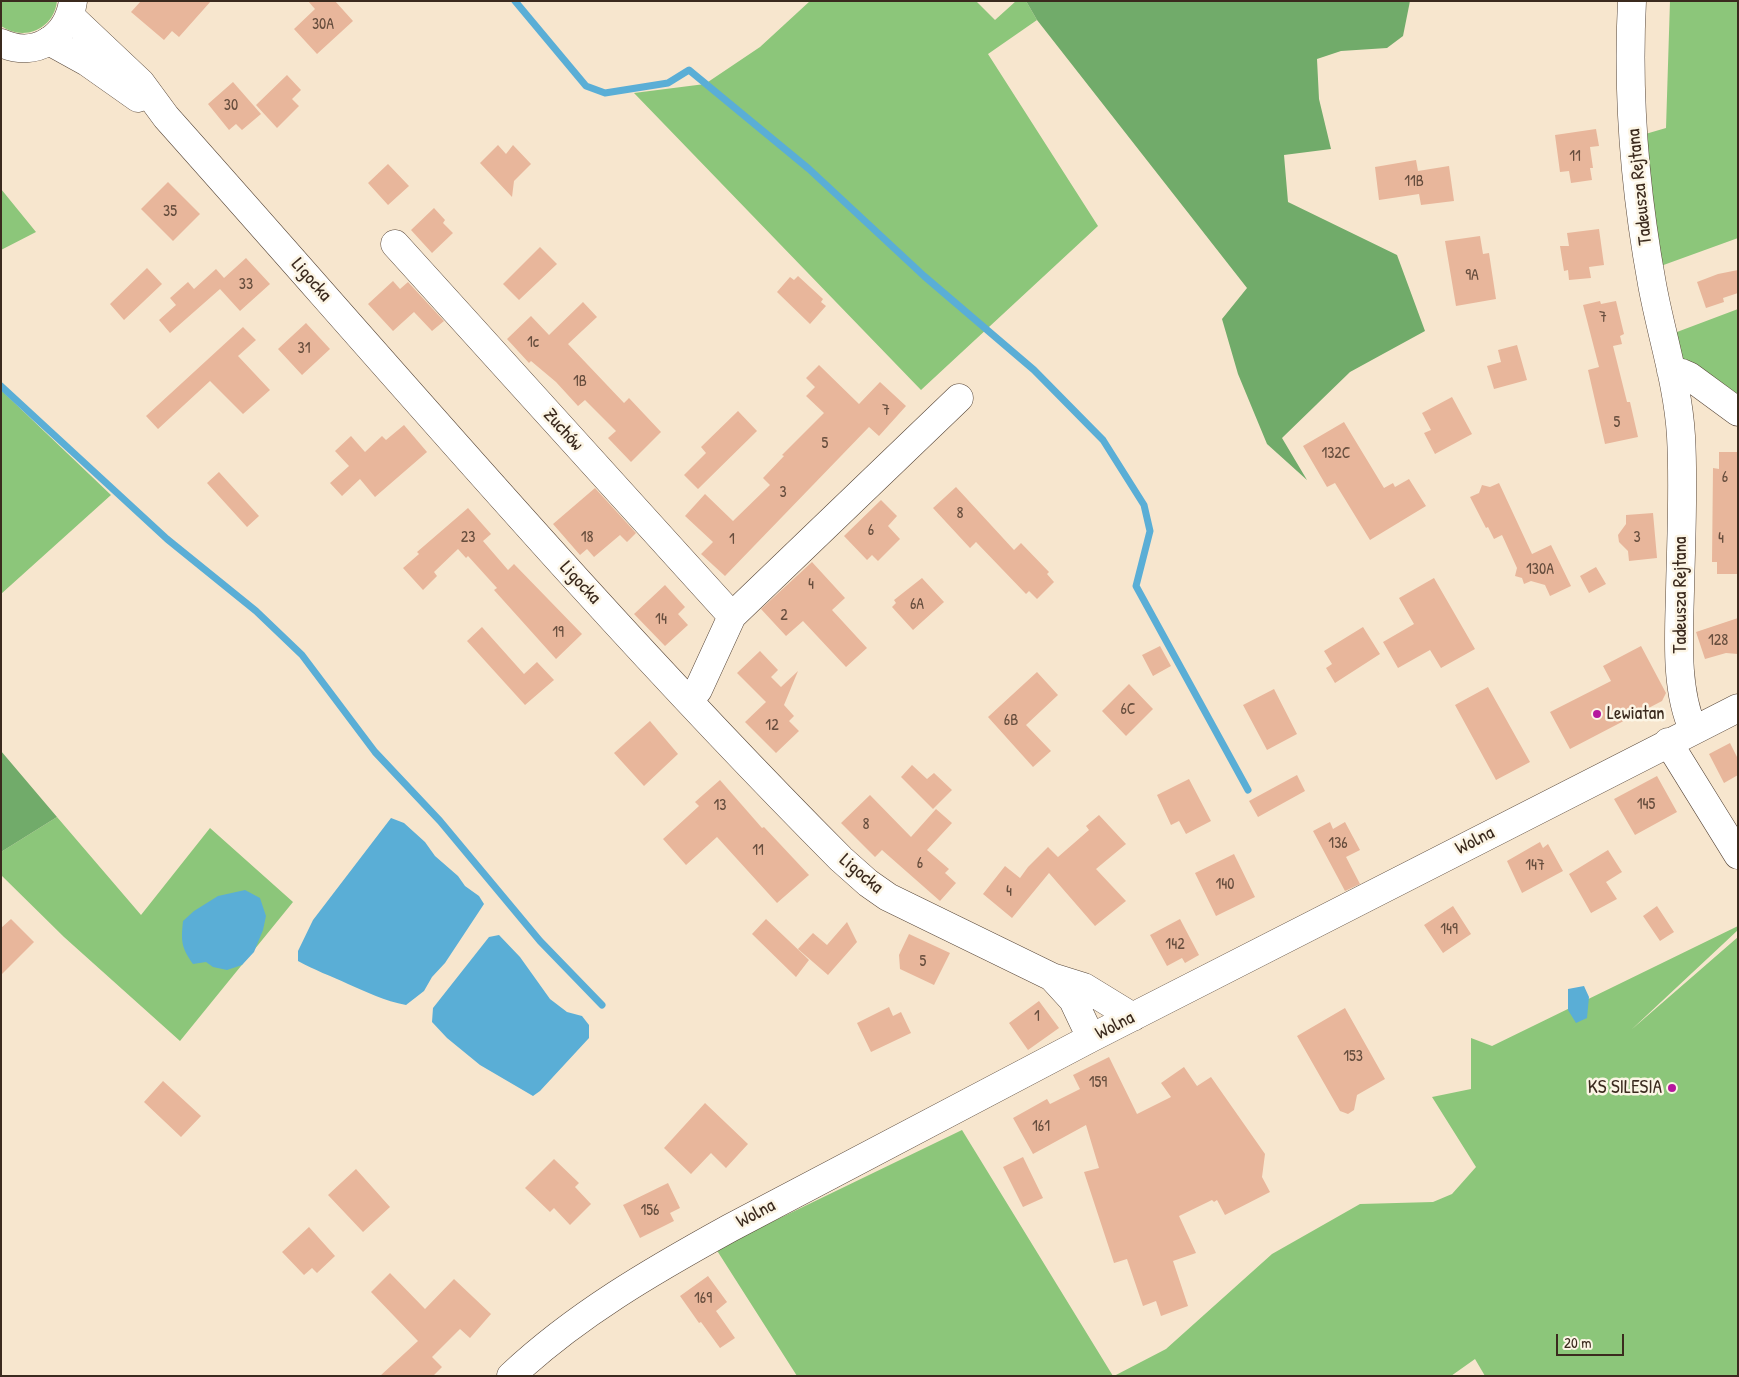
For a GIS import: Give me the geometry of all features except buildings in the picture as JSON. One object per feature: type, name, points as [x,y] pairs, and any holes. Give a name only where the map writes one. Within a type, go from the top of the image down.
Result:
[{"type":"street","name":"Tadeusza Rejtana","points":[[1632,1],[1631,100],[1638,195],[1652,284],[1678,406],[1681,435],[1680,650],[1684,701],[1687,716],[1693,729]]},
{"type":"street","points":[[1,44],[24,48],[49,41],[62,30],[72,9]]},
{"type":"street","name":"Ligocka","points":[[72,9],[142,83],[166,117],[552,553],[807,825],[868,883],[904,905],[1052,977],[1084,987],[1132,1017]]},
{"type":"street","name":"Ligocka","points":[[49,41],[87,62],[166,117]]},
{"type":"street","name":"Zuchów","points":[[395,244],[732,616]]},
{"type":"street","points":[[1671,370],[1682,372],[1738,412]]},
{"type":"street","points":[[689,700],[698,690],[732,616],[959,398]]},
{"type":"street","name":"Wolna","points":[[511,1376],[575,1322],[675,1258],[1091,1038],[1693,729],[1738,708]]},
{"type":"street","points":[[1668,742],[1738,855]]},
{"type":"street","name":"Ligocka","points":[[1052,977],[1073,1000],[1091,1038]]},
{"type":"green space","points":[[1,1],[57,1],[55,11],[44,25],[28,33],[19,33],[1,26]]},
{"type":"green space","points":[[810,1],[976,1],[995,20],[1016,1],[1026,1],[1037,20],[988,54],[1098,226],[921,390],[634,93],[705,84],[760,47]]},
{"type":"green space","points":[[1026,1],[1410,1],[1403,36],[1387,48],[1341,51],[1317,59],[1319,99],[1331,149],[1284,155],[1288,202],[1397,255],[1425,331],[1350,372],[1282,438],[1307,480],[1267,444],[1238,374],[1222,319],[1247,288],[1037,20]]},
{"type":"green space","points":[[1670,1],[1738,1],[1738,238],[1658,267],[1642,135],[1666,128]]},
{"type":"green space","points":[[1,189],[36,232],[1,250]]},
{"type":"green space","points":[[1738,309],[1738,403],[1677,361],[1669,335]]},
{"type":"green space","points":[[1,390],[111,495],[1,594]]},
{"type":"green space","points":[[1,751],[57,817],[1,852]]},
{"type":"green space","points":[[57,817],[141,915],[210,828],[293,902],[180,1041],[64,937],[1,875],[1,852]]},
{"type":"green space","points":[[1738,926],[1738,930],[1631,1030],[1738,937],[1738,1376],[1485,1376],[1475,1359],[1451,1376],[1114,1376],[1166,1349],[1272,1254],[1360,1204],[1433,1202],[1452,1194],[1476,1167],[1432,1097],[1471,1089],[1471,1038],[1492,1046]]},
{"type":"green space","points":[[962,1130],[1113,1376],[797,1376],[716,1249]]},
{"type":"water","points":[[391,818],[404,823],[425,842],[435,856],[458,876],[465,886],[479,896],[484,904],[424,991],[406,1005],[369,993],[298,961],[298,951],[313,920]]},
{"type":"water","points":[[245,890],[260,898],[266,916],[263,930],[254,952],[242,965],[227,970],[213,967],[206,962],[193,964],[183,944],[183,921],[194,911],[218,896]]},
{"type":"water","points":[[499,935],[520,957],[550,999],[567,1012],[582,1016],[589,1025],[589,1038],[540,1091],[533,1096],[480,1065],[447,1038],[432,1022],[433,1008],[489,937]]},
{"type":"water","points":[[1584,986],[1589,997],[1587,1018],[1576,1023],[1568,1010],[1568,989]]},
{"type":"waterway","points":[[515,1],[586,86],[605,93],[668,83],[689,70],[809,169],[924,276],[1034,370],[1103,440],[1144,505],[1150,531],[1136,586],[1248,790]]},
{"type":"waterway","points":[[1,386],[167,539],[256,611],[302,655],[375,752],[440,821],[540,941],[602,1005]]},
{"type":"place","name":"Lewiatan","points":[[1597,714]]},
{"type":"place","name":"KS SILESIA","points":[[1672,1088]]}]
